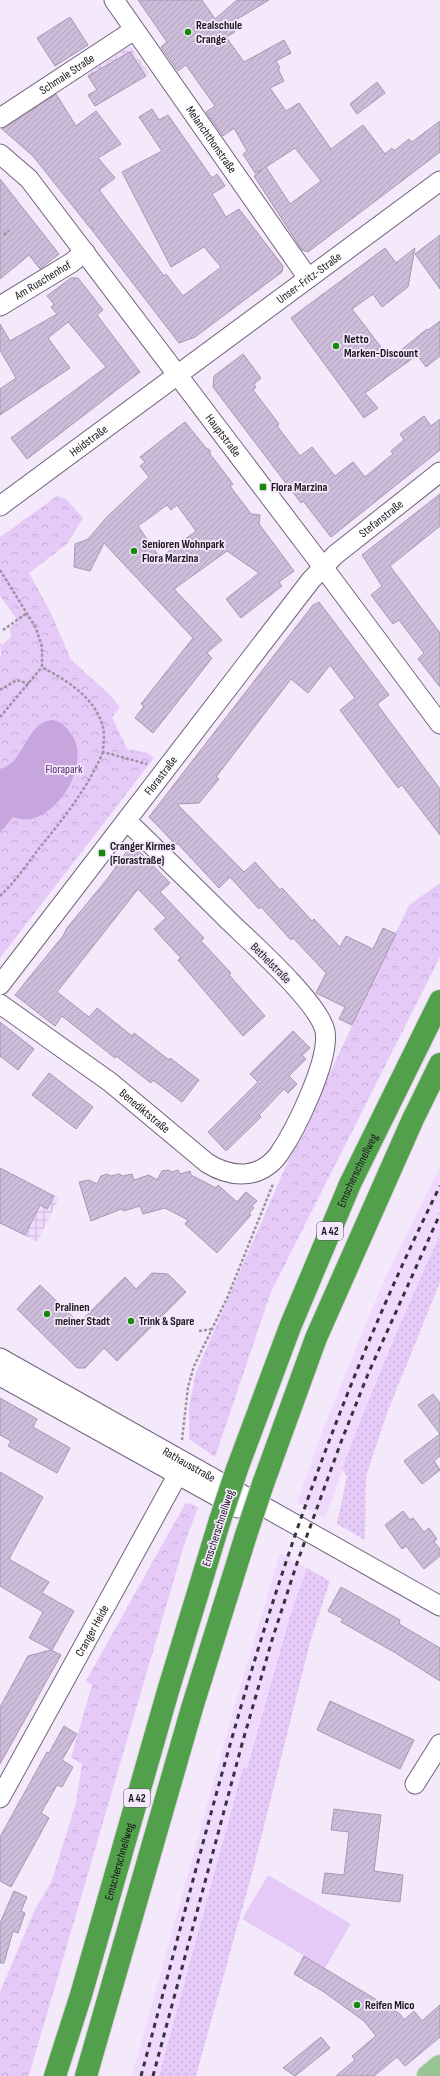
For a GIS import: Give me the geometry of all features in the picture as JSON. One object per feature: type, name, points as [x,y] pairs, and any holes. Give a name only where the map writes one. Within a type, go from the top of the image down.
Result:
[{"type":"highway","name":"Emscherschnellweg","points":[[55,2076],[168,1691],[237,1469],[290,1327],[350,1184],[440,1001]]},
{"type":"highway","name":"A 42","points":[[86,2076],[192,1708],[263,1484],[316,1338],[409,1126],[440,1064]]},
{"type":"main road","points":[[428,2076],[440,2066]]},
{"type":"street","name":"Melanchthonstraße","points":[[114,0],[308,278]]},
{"type":"street","name":"Schmale Straße","points":[[0,118],[134,30]]},
{"type":"street","name":"Hauptstraße","points":[[0,154],[29,179],[323,566],[440,724]]},
{"type":"street","name":"Unser-Fritz-Straße","points":[[177,375],[440,181]]},
{"type":"street","name":"Am Ruschenhof","points":[[0,306],[70,263],[85,252]]},
{"type":"street","name":"Heidstraße","points":[[0,506],[177,375]]},
{"type":"street","name":"Stefanstraße","points":[[323,566],[440,472]]},
{"type":"street","name":"Florastraße","points":[[0,985],[323,566]]},
{"type":"street","name":"Bethelstraße","points":[[127,820],[302,994],[321,1018],[325,1032],[322,1062],[288,1139]]},
{"type":"street","name":"Benediktstraße","points":[[0,1004],[110,1082],[207,1163],[228,1174],[243,1175],[257,1172],[267,1166],[278,1155],[288,1139]]},
{"type":"street","name":"Rathausstraße","points":[[0,1358],[181,1469],[440,1621]]},
{"type":"street","name":"Rathausstraße","points":[[0,1376],[181,1469],[440,1606]]},
{"type":"street","name":"Cranger Heide","points":[[0,1798],[181,1469]]},
{"type":"street","points":[[415,1784],[440,1744]]},
{"type":"path","points":[[4,235],[9,230]]},
{"type":"path","points":[[0,570],[36,628],[42,647],[42,667],[0,717]]},
{"type":"path","points":[[3,630],[27,613]]},
{"type":"path","points":[[0,896],[81,795],[103,752],[103,728],[92,704],[74,686],[42,667]]},
{"type":"path","points":[[0,690],[17,680],[29,684]]},
{"type":"path","points":[[103,752],[151,765],[162,774]]},
{"type":"path","points":[[181,1469],[182,1439],[188,1387],[194,1366],[228,1296],[274,1180],[267,1166]]},
{"type":"path","points":[[199,1331],[212,1329]]},
{"type":"shaded area","points":[[130,46],[149,73],[103,101],[87,74]]},
{"type":"shaded area","points":[[52,720],[59,722],[66,727],[76,743],[78,756],[76,769],[71,783],[63,795],[43,814],[31,819],[13,817],[0,833],[0,769],[15,759],[36,728],[43,722]]},
{"type":"shaded area","points":[[440,1166],[440,1235],[407,1307],[375,1383],[325,1518],[297,1503],[324,1426],[382,1285]]},
{"type":"shaded area","points":[[0,1168],[59,1198],[37,1242],[0,1223]]},
{"type":"shaded area","points":[[280,1553],[307,1568],[290,1616],[246,1769],[243,1768],[159,2076],[132,2076],[232,1715]]},
{"type":"green space","name":"Florapark","points":[[57,496],[66,499],[83,518],[67,544],[29,573],[51,613],[71,660],[108,693],[120,707],[112,717],[127,749],[148,753],[154,758],[0,958],[0,642],[2,645],[11,637],[10,628],[18,621],[0,596],[0,537]]},
{"type":"green space","points":[[440,883],[440,957],[271,1292],[215,1457],[189,1439],[189,1406],[196,1372],[285,1168],[409,905]]},
{"type":"green space","points":[[440,1235],[440,1282],[387,1413],[366,1476],[365,1540],[337,1524],[347,1476],[342,1469],[389,1351]]},
{"type":"green space","points":[[190,1503],[198,1508],[184,1545],[30,2072],[28,2076],[0,2076],[0,1992],[35,1909],[51,1883],[76,1803],[82,1764],[71,1757],[92,1685],[86,1681],[185,1504]]},
{"type":"green space","points":[[307,1568],[330,1581],[311,1639],[254,1866],[196,2076],[159,2076],[243,1768],[247,1768],[290,1616]]},
{"type":"green space","points":[[268,1875],[351,1924],[325,1968],[242,1919]]},
{"type":"building","points":[[138,0],[202,0],[215,19],[237,0],[269,0],[229,24],[235,32],[226,37],[244,62],[284,40],[291,53],[276,61],[284,81],[270,88],[286,111],[299,103],[331,149],[363,125],[385,154],[392,148],[394,151],[409,139],[412,142],[440,121],[440,152],[308,252],[302,250],[254,176],[263,169],[255,173],[243,154],[247,151],[234,128],[223,136],[206,112],[215,106],[186,65],[178,71],[161,47],[167,42]],"holes":[[[295,148],[321,181],[290,204],[266,167]]]},
{"type":"building","points":[[70,17],[88,45],[55,66],[37,38]]},
{"type":"building","points":[[130,52],[146,76],[95,106],[88,95],[97,90],[88,76]]},
{"type":"building","points":[[377,82],[385,93],[357,114],[350,104]]},
{"type":"building","points":[[56,94],[76,126],[96,111],[121,144],[98,158],[115,178],[99,190],[164,276],[166,274],[183,296],[221,267],[204,247],[171,267],[122,172],[162,151],[139,117],[152,109],[159,120],[168,115],[212,178],[217,174],[225,186],[212,194],[226,217],[239,209],[283,266],[282,272],[195,337],[179,343],[92,230],[93,227],[91,229],[33,156],[2,129]]},
{"type":"building","points":[[0,179],[59,254],[40,269],[29,255],[0,279]]},
{"type":"building","points":[[440,235],[440,289],[415,254]]},
{"type":"building","points":[[385,248],[396,263],[415,248],[408,287],[382,307],[373,294],[352,309],[390,359],[427,329],[428,330],[440,321],[440,356],[426,367],[417,355],[365,393],[378,408],[364,418],[291,318]]},
{"type":"building","points":[[71,278],[78,278],[103,310],[97,315],[140,372],[27,459],[11,438],[106,367],[68,322],[48,338],[70,368],[0,415],[0,389],[16,378],[0,350],[0,324],[10,341],[57,314],[51,307],[54,304],[47,296]]},
{"type":"building","points":[[243,354],[261,378],[254,384],[256,387],[253,390],[279,424],[277,426],[300,456],[312,447],[335,476],[353,462],[365,477],[393,454],[391,451],[404,440],[400,434],[424,416],[431,426],[440,419],[440,450],[331,537],[303,501],[301,503],[213,387],[214,376]]},
{"type":"building","points":[[185,422],[206,448],[210,450],[210,454],[233,484],[230,486],[251,514],[260,515],[259,524],[294,571],[279,582],[282,586],[241,618],[226,599],[259,573],[227,551],[174,589],[222,640],[207,653],[212,658],[153,733],[135,718],[144,706],[141,704],[193,638],[104,543],[90,571],[74,567],[75,544],[88,539],[107,517],[149,477],[140,466],[145,462],[140,457]],"holes":[[[167,505],[171,510],[177,505],[196,531],[161,557],[159,554],[158,555],[138,526]]]},
{"type":"building","points":[[440,494],[440,526],[390,566],[440,633],[440,687],[418,659],[424,653],[399,620],[393,624],[371,595],[382,586],[362,555]]},
{"type":"building","points":[[319,602],[389,695],[377,704],[440,789],[440,835],[402,785],[398,788],[340,710],[355,698],[330,665],[308,693],[291,679],[216,777],[219,779],[199,803],[177,804],[244,872],[255,862],[280,890],[282,888],[312,921],[314,919],[340,947],[346,936],[373,949],[383,928],[396,934],[352,1025],[339,1019],[345,1007],[316,993],[326,973],[293,938],[291,940],[261,907],[259,909],[230,877],[219,888],[178,844],[176,845],[149,817],[313,605]]},
{"type":"building","points":[[132,844],[170,883],[160,892],[204,938],[201,941],[231,973],[229,975],[265,1016],[243,1036],[178,960],[181,958],[154,929],[166,918],[138,889],[57,992],[89,1017],[97,1008],[132,1036],[134,1033],[169,1060],[170,1058],[199,1080],[182,1102],[153,1080],[151,1083],[116,1056],[115,1058],[62,1016],[55,1026],[15,995],[108,878]]},
{"type":"building","points":[[0,1022],[34,1049],[18,1070],[0,1056]]},
{"type":"building","points":[[293,1031],[310,1048],[302,1055],[306,1059],[289,1076],[297,1084],[288,1093],[284,1089],[259,1115],[261,1117],[226,1151],[208,1132],[258,1082],[250,1074]]},
{"type":"building","points":[[49,1073],[93,1107],[76,1129],[32,1095]]},
{"type":"building","points":[[0,1168],[54,1196],[47,1209],[40,1205],[25,1235],[0,1223]]},
{"type":"building","points":[[168,1170],[172,1172],[178,1170],[180,1174],[190,1171],[191,1175],[216,1188],[218,1185],[237,1202],[246,1192],[257,1201],[252,1206],[254,1208],[249,1213],[251,1215],[217,1253],[185,1224],[188,1220],[165,1208],[143,1214],[140,1206],[124,1211],[121,1209],[91,1221],[79,1182],[89,1180],[97,1184],[101,1176],[107,1174],[111,1176],[119,1174],[123,1176],[132,1174],[134,1180],[149,1175],[157,1180],[162,1171]]},
{"type":"building","points":[[152,1273],[168,1274],[186,1292],[117,1361],[104,1348],[85,1368],[77,1368],[17,1309],[40,1285],[79,1323],[125,1277],[136,1289]]},
{"type":"building","points":[[433,1394],[440,1403],[440,1434],[418,1405]]},
{"type":"building","points":[[0,1398],[37,1419],[33,1427],[70,1448],[57,1473],[8,1446],[11,1441],[0,1435]]},
{"type":"building","points":[[440,1434],[440,1456],[434,1461],[440,1470],[422,1484],[404,1461]]},
{"type":"building","points":[[0,1472],[43,1497],[9,1559],[49,1582],[42,1593],[74,1611],[52,1650],[29,1638],[43,1612],[0,1586]]},
{"type":"building","points":[[403,1511],[410,1520],[413,1518],[424,1532],[429,1528],[437,1539],[434,1542],[440,1549],[440,1556],[424,1569],[406,1546],[402,1549],[385,1525]]},
{"type":"building","points":[[341,1587],[400,1620],[399,1624],[440,1648],[440,1681],[394,1652],[341,1622],[343,1619],[328,1611]]},
{"type":"building","points":[[51,1650],[61,1655],[0,1764],[0,1707],[28,1656]]},
{"type":"building","points":[[330,1701],[414,1740],[400,1769],[317,1730]]},
{"type":"building","points":[[64,1726],[77,1734],[62,1760],[73,1767],[62,1787],[57,1785],[41,1813],[49,1818],[11,1887],[0,1881],[0,1837],[47,1752],[49,1753]]},
{"type":"building","points":[[334,1809],[381,1815],[374,1871],[403,1875],[400,1902],[322,1893],[325,1873],[344,1875],[349,1832],[331,1830]]},
{"type":"building","points":[[14,1891],[27,1897],[21,1911],[25,1913],[18,1933],[13,1931],[4,1963],[0,1963],[0,1923]]},
{"type":"building","points":[[304,1956],[400,2014],[404,2020],[414,2011],[422,2021],[440,2005],[440,2037],[405,2066],[397,2057],[374,2076],[336,2076],[355,2060],[352,2056],[376,2036],[364,2021],[324,1992],[294,1974]]},
{"type":"building","points":[[321,2037],[330,2048],[295,2076],[283,2068]]},
{"type":"railway","points":[[141,2076],[228,1751],[260,1643],[298,1526],[364,1354],[413,1241],[440,1186]]},
{"type":"railway","points":[[153,2076],[242,1744],[272,1640],[297,1563],[341,1442],[368,1374],[440,1214]]},
{"type":"place","name":"Realschule Crange","points":[[188,32]]},
{"type":"place","name":"Netto Marken-Discount","points":[[336,346]]},
{"type":"place","name":"Flora Marzina","points":[[263,487]]},
{"type":"place","name":"Senioren Wohnpark Flora Marzina","points":[[134,551]]},
{"type":"place","name":"Cranger Kirmes (Florastraße)","points":[[102,853]]},
{"type":"place","name":"Pralinen meiner Stadt","points":[[47,1314]]},
{"type":"place","name":"Trink & Spare","points":[[131,1321]]},
{"type":"place","name":"Reifen Mico","points":[[357,2005]]}]
